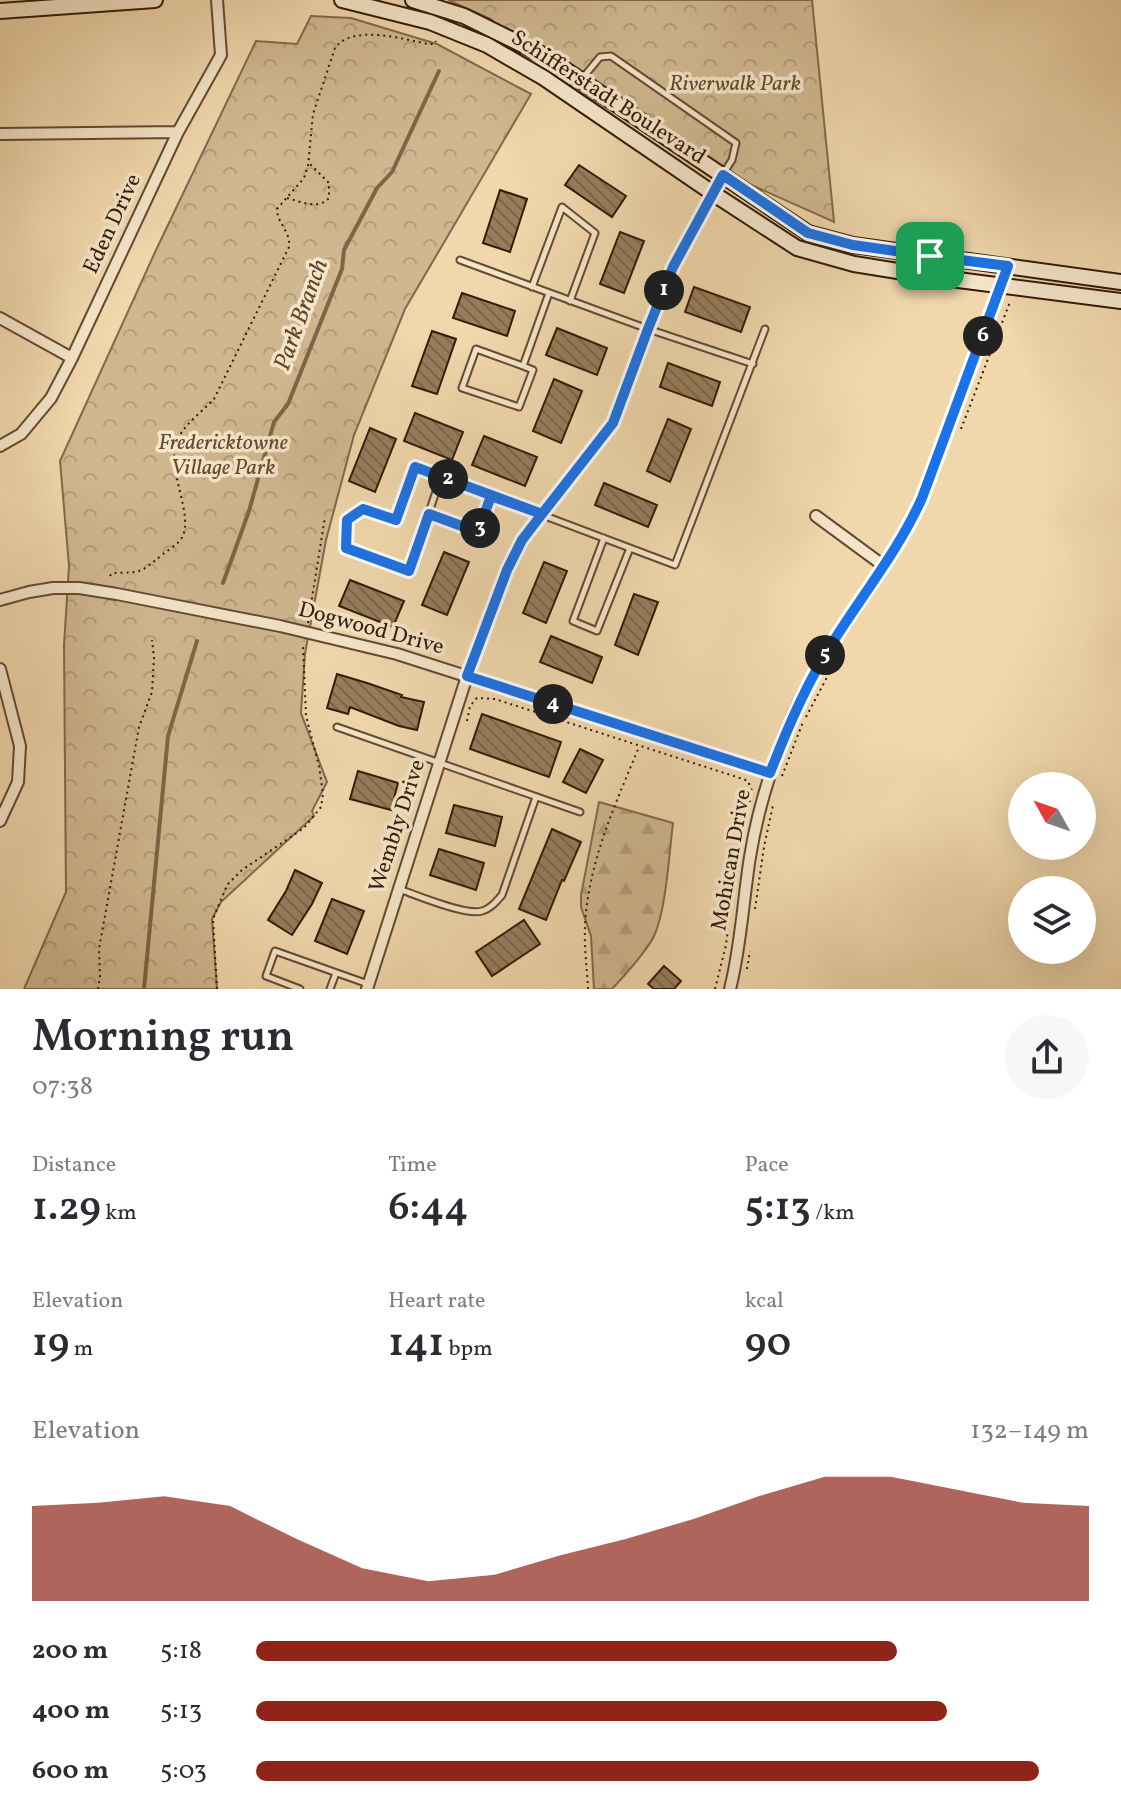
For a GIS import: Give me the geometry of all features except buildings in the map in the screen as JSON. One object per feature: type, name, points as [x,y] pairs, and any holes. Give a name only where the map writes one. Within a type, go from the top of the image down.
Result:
[{"type":"main road","points":[[0,11],[155,0]]},
{"type":"main road","name":"Schifferstadt Boulevard","points":[[342,0],[430,22],[487,45],[544,78],[797,248],[868,266],[1121,301]]},
{"type":"main road","name":"Schifferstadt Boulevard","points":[[413,0],[464,16],[545,56],[808,233],[853,245],[1121,282]]},
{"type":"street","name":"Eden Drive","points":[[0,446],[21,434],[51,398],[178,132],[221,55],[217,0]]},
{"type":"street","points":[[0,134],[178,132]]},
{"type":"street","name":"Wembly Drive","points":[[368,987],[467,676],[507,570],[522,540],[613,423],[673,267],[723,175]]},
{"type":"street","name":"Mohican Drive","points":[[730,989],[753,836],[770,773],[792,716],[809,683],[909,526],[1008,266]]},
{"type":"street","points":[[0,318],[72,358]]},
{"type":"street","points":[[816,516],[884,566]]},
{"type":"street","name":"Dogwood Drive","points":[[0,600],[53,588],[79,588],[306,632],[397,654],[770,773]]},
{"type":"street","points":[[0,669],[20,746],[18,782],[0,821]]},
{"type":"lane","points":[[581,80],[600,57],[611,56],[736,143],[732,160],[723,175]]},
{"type":"lane","points":[[532,287],[562,207],[595,233],[570,301]]},
{"type":"lane","points":[[460,260],[753,364]]},
{"type":"lane","points":[[523,366],[549,293]]},
{"type":"lane","points":[[441,477],[409,571],[346,548],[347,520],[363,509],[396,520],[415,467],[675,565],[765,329]]},
{"type":"lane","points":[[476,349],[523,366],[533,370],[519,407],[462,388],[476,349]]},
{"type":"lane","points":[[429,514],[478,532],[491,496]]},
{"type":"lane","points":[[604,538],[573,621],[597,631],[630,548]]},
{"type":"lane","points":[[337,727],[580,812]]},
{"type":"lane","points":[[399,889],[469,912],[482,911],[495,904],[502,895],[536,797]]},
{"type":"lane","points":[[300,989],[266,976],[275,951],[368,987]]},
{"type":"lane","points":[[330,989],[336,973]]},
{"type":"path","points":[[110,576],[112,573],[140,573],[181,540],[185,532],[174,463],[177,440],[214,399],[289,247],[287,230],[277,217],[277,209],[304,178],[313,114],[335,48],[340,41],[361,35],[387,36],[428,44],[436,41]]},
{"type":"path","points":[[286,198],[314,205],[324,203],[329,198],[329,183],[308,162]]},
{"type":"path","points":[[960,431],[1010,302]]},
{"type":"path","points":[[217,989],[213,919],[227,885],[242,870],[304,828],[321,807],[323,794],[319,766],[306,716],[302,646],[311,614],[325,517]]},
{"type":"path","points":[[98,989],[99,949],[130,769],[139,727],[152,692],[152,640]]},
{"type":"path","points":[[780,783],[803,722],[832,668]]},
{"type":"path","points":[[467,721],[470,706],[477,698],[495,699],[748,781],[752,791],[743,829]]},
{"type":"path","points":[[588,989],[585,928],[594,868],[639,746]]},
{"type":"path","points":[[755,911],[764,847],[776,796]]},
{"type":"path","points":[[715,989],[726,945],[732,900]]},
{"type":"path","points":[[746,973],[750,948]]},
{"type":"green space","name":"Riverwalk Park","points":[[448,0],[812,0],[834,222],[680,153],[533,63],[491,19]]},
{"type":"green space","name":"Fredericktowne Village Park","points":[[311,16],[351,18],[437,44],[531,94],[405,309],[354,435],[326,540],[305,654],[301,713],[327,782],[312,811],[314,816],[221,902],[212,919],[217,989],[24,989],[66,892],[64,645],[69,566],[60,461],[256,41],[297,44]]},
{"type":"green space","points":[[599,802],[673,823],[664,900],[657,929],[643,953],[612,989],[594,989],[591,936],[581,907]]},
{"type":"waterway","name":"Park Branch","points":[[223,583],[249,511],[274,422],[288,404],[342,269],[344,250],[377,188],[392,172],[439,71]]},
{"type":"waterway","name":"Park Branch","points":[[144,989],[168,736],[197,641]]},
{"type":"route","points":[[930,256],[853,245],[808,233],[723,175],[673,267],[613,423],[542,514],[415,467],[396,520],[363,509],[347,520],[346,548],[409,571],[429,514],[478,532],[491,496],[542,514],[522,540],[507,570],[467,676],[770,773],[792,716],[809,683],[909,526],[1008,266],[930,256]]}]
